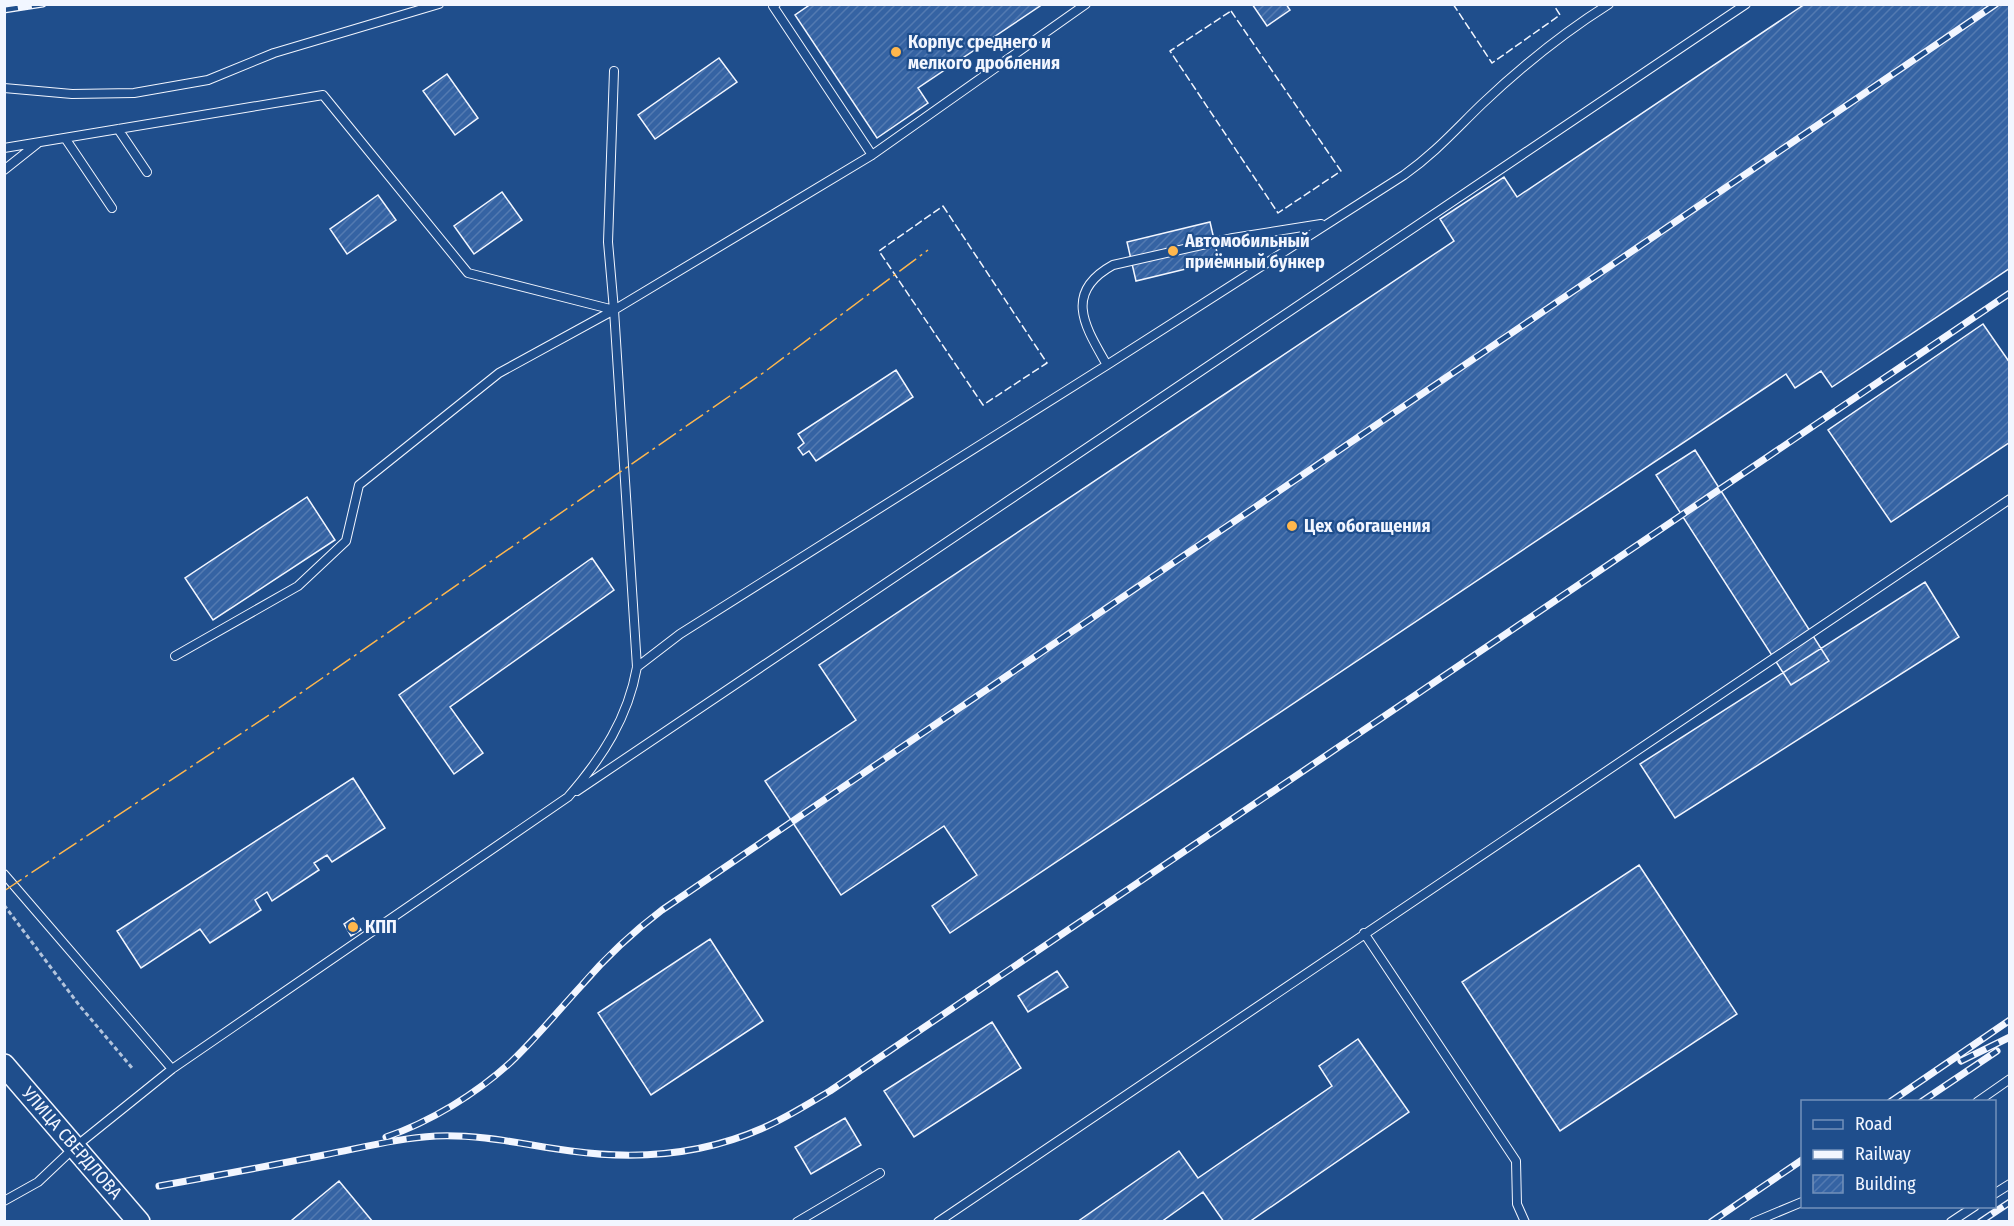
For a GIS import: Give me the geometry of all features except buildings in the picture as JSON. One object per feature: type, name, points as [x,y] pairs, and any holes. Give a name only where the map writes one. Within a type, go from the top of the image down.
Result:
[{"type":"main road","name":"УЛИЦА СВЕРДЛОВА","points":[[4,1065],[139,1221]]},
{"type":"lane","points":[[4,88],[72,94],[134,93],[208,80],[274,53],[439,4]]},
{"type":"lane","points":[[776,4],[773,6],[872,155]]},
{"type":"lane","points":[[175,656],[298,586],[346,541],[359,485],[499,373],[614,310],[872,155],[1086,4]]},
{"type":"lane","points":[[637,667],[680,634],[1107,365],[1428,158],[1481,105],[1535,57],[1609,4]]},
{"type":"lane","points":[[4,1200],[38,1182],[75,1147],[172,1069],[568,797],[1746,4]]},
{"type":"lane","points":[[568,797],[591,770],[621,722],[637,667],[608,242],[614,71]]},
{"type":"lane","points":[[4,148],[323,95],[468,273],[614,310]]},
{"type":"lane","points":[[118,129],[147,172]]},
{"type":"lane","points":[[65,138],[112,208]]},
{"type":"lane","points":[[4,170],[39,142]]},
{"type":"lane","points":[[1107,365],[1086,328],[1082,301],[1087,288],[1104,270],[1113,265],[1233,238],[1326,223]]},
{"type":"lane","points":[[938,1221],[2010,499]]},
{"type":"lane","points":[[4,874],[172,1069]]},
{"type":"lane","points":[[1364,933],[1516,1161],[1517,1204],[1525,1221]]},
{"type":"lane","points":[[1978,1100],[2010,1079]]},
{"type":"lane","points":[[797,1221],[880,1173]]},
{"type":"lane","points":[[1996,1193],[2010,1184]]},
{"type":"lane","points":[[1754,1221],[1801,1203]]},
{"type":"lane","points":[[1951,1221],[1972,1208]]},
{"type":"path","points":[[4,905],[79,1005],[133,1069]]},
{"type":"railway","points":[[4,10],[43,4]]},
{"type":"railway","points":[[386,1137],[452,1106],[497,1074],[529,1044],[610,955],[662,910],[1996,4]]},
{"type":"railway","points":[[159,1186],[422,1137],[470,1137],[595,1154],[644,1155],[693,1150],[740,1137],[772,1124],[830,1091],[2010,293]]},
{"type":"railway","points":[[1893,1100],[2010,1020]]},
{"type":"railway","points":[[1961,1061],[2010,1037]]},
{"type":"railway","points":[[1924,1100],[1997,1051]]},
{"type":"railway","points":[[1711,1222],[1801,1161]]},
{"type":"railway","points":[[1980,1222],[2010,1202]]},
{"type":"fence","points":[[1453,4],[1492,63],[1560,15],[1553,4]]},
{"type":"fence","points":[[1231,11],[1341,171],[1278,213],[1170,51],[1231,11]]},
{"type":"fence","points":[[943,206],[1047,363],[983,405],[879,251],[943,206]]},
{"type":"power","points":[[4,891],[269,715],[763,373],[928,250]]},
{"type":"place","name":"Корпус среднего и мелкого дробления","points":[[896,52]]},
{"type":"place","name":"Автомобильный приёмный бункер","points":[[1173,251]]},
{"type":"place","name":"Цех обогащения","points":[[1292,526]]},
{"type":"place","name":"КПП","points":[[353,927]]}]
